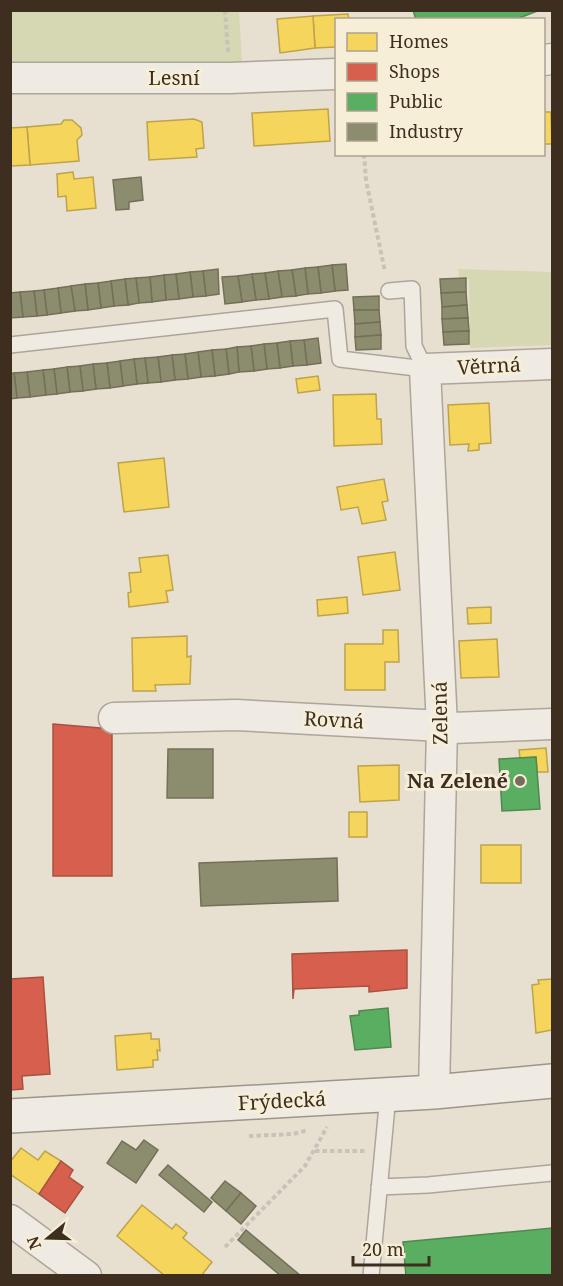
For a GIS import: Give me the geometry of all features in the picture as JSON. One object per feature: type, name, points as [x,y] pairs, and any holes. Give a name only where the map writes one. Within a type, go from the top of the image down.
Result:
[{"type":"main road","name":"Frýdecká","points":[[10,1116],[388,1095],[552,1081]]},
{"type":"street","name":"Lesní","points":[[10,78],[230,78],[335,74]]},
{"type":"street","name":"Větrná","points":[[425,369],[552,364]]},
{"type":"street","name":"Zelená","points":[[425,369],[442,726],[434,1092]]},
{"type":"street","name":"Rovná","points":[[114,718],[236,715],[452,728],[552,724]]},
{"type":"street","points":[[10,1220],[86,1275]]},
{"type":"lane","points":[[389,291],[412,289],[414,346],[425,369]]},
{"type":"lane","points":[[10,345],[335,309],[340,359],[425,369]]},
{"type":"lane","points":[[371,1275],[388,1095]]},
{"type":"lane","points":[[379,1187],[552,1173]]},
{"type":"path","points":[[225,10],[230,78]]},
{"type":"path","points":[[364,156],[366,180],[389,291]]},
{"type":"path","points":[[225,1246],[305,1166],[327,1130],[328,1122],[320,1125]]},
{"type":"path","points":[[249,1136],[293,1134],[311,1129]]},
{"type":"path","points":[[315,1151],[371,1151]]},
{"type":"green space","points":[[10,11],[239,11],[242,62],[58,65],[11,62]]},
{"type":"green space","points":[[458,269],[552,272],[552,345],[470,348],[469,279],[460,280]]},
{"type":"building: Homes","points":[[348,14],[349,18],[335,18],[335,47],[315,48],[313,16]]},
{"type":"building: Homes","points":[[313,16],[315,48],[280,53],[277,19]]},
{"type":"building: Homes","points":[[328,109],[330,141],[254,146],[252,113]]},
{"type":"building: Homes","points":[[545,112],[551,112],[552,144],[545,144]]},
{"type":"building: Homes","points":[[194,119],[202,122],[204,148],[196,149],[197,157],[149,160],[147,122]]},
{"type":"building: Homes","points":[[64,120],[72,120],[81,128],[82,135],[77,140],[79,161],[30,165],[27,127],[61,124]]},
{"type":"building: Homes","points":[[27,127],[30,165],[10,166],[10,128]]},
{"type":"building: Homes","points":[[73,172],[74,179],[93,177],[96,208],[67,211],[66,196],[58,197],[57,174]]},
{"type":"building: Homes","points":[[318,376],[320,390],[298,393],[296,379]]},
{"type":"building: Homes","points":[[376,394],[377,419],[381,419],[382,444],[334,446],[333,395]]},
{"type":"building: Homes","points":[[489,403],[491,443],[479,444],[479,450],[468,451],[469,444],[450,445],[448,405]]},
{"type":"building: Homes","points":[[164,458],[169,507],[124,512],[118,463]]},
{"type":"building: Homes","points":[[384,479],[388,501],[382,502],[386,520],[362,524],[358,507],[341,510],[337,487]]},
{"type":"building: Homes","points":[[395,552],[400,590],[363,595],[358,557]]},
{"type":"building: Homes","points":[[168,555],[173,590],[166,591],[168,602],[129,607],[128,593],[131,592],[129,573],[141,572],[139,558]]},
{"type":"building: Homes","points":[[347,597],[348,613],[318,616],[317,600]]},
{"type":"building: Homes","points":[[491,607],[491,623],[468,624],[467,608]]},
{"type":"building: Homes","points":[[383,630],[398,630],[399,662],[385,662],[385,690],[345,690],[345,644],[383,644]]},
{"type":"building: Homes","points":[[187,636],[187,657],[191,656],[190,684],[155,685],[156,691],[133,691],[132,638]]},
{"type":"building: Homes","points":[[497,639],[499,677],[461,678],[459,641]]},
{"type":"building: Homes","points":[[546,748],[548,772],[537,772],[536,757],[520,758],[519,750]]},
{"type":"building: Homes","points":[[399,765],[399,800],[360,802],[358,766]]},
{"type":"building: Homes","points":[[349,812],[367,812],[367,837],[349,837]]},
{"type":"building: Homes","points":[[481,845],[521,845],[521,883],[481,883]]},
{"type":"building: Homes","points":[[552,979],[552,1030],[536,1033],[532,985],[539,984],[538,980]]},
{"type":"building: Homes","points":[[151,1033],[151,1039],[159,1039],[160,1051],[157,1050],[158,1060],[153,1060],[153,1067],[117,1070],[115,1036]]},
{"type":"building: Homes","points":[[21,1148],[38,1160],[45,1151],[61,1161],[39,1194],[10,1174],[10,1162]]},
{"type":"building: Homes","points":[[142,1205],[172,1229],[176,1224],[187,1233],[183,1238],[212,1262],[201,1276],[165,1276],[117,1236]]},
{"type":"building: Shops","points":[[53,724],[112,729],[112,876],[53,876]]},
{"type":"building: Shops","points":[[407,950],[407,988],[369,992],[369,986],[294,989],[293,999],[292,954]]},
{"type":"building: Shops","points":[[43,977],[50,1074],[22,1076],[23,1089],[11,1090],[10,979]]},
{"type":"building: Shops","points":[[61,1161],[73,1170],[69,1177],[83,1187],[65,1213],[39,1194]]},
{"type":"building: Public","points":[[413,10],[540,10],[519,18],[415,18]]},
{"type":"building: Public","points":[[536,757],[540,809],[502,811],[499,759]]},
{"type":"building: Public","points":[[388,1008],[391,1047],[355,1050],[350,1016],[359,1015],[359,1011]]},
{"type":"building: Public","points":[[552,1228],[552,1276],[406,1276],[403,1242]]},
{"type":"building: Industry","points":[[141,177],[143,200],[129,202],[129,209],[116,210],[113,180]]},
{"type":"building: Industry","points":[[346,264],[348,290],[335,291],[332,265]]},
{"type":"building: Industry","points":[[332,265],[335,291],[321,293],[318,267]]},
{"type":"building: Industry","points":[[318,267],[321,293],[308,294],[305,268]]},
{"type":"building: Industry","points":[[305,268],[308,294],[296,296],[292,270]]},
{"type":"building: Industry","points":[[218,269],[219,294],[206,296],[203,271]]},
{"type":"building: Industry","points":[[292,270],[296,296],[282,297],[278,271]]},
{"type":"building: Industry","points":[[203,271],[206,296],[193,297],[190,272]]},
{"type":"building: Industry","points":[[278,271],[282,297],[269,299],[265,273]]},
{"type":"building: Industry","points":[[190,272],[193,297],[179,299],[176,274]]},
{"type":"building: Industry","points":[[265,273],[269,299],[256,300],[252,274]]},
{"type":"building: Industry","points":[[176,274],[179,299],[166,300],[164,275]]},
{"type":"building: Industry","points":[[252,274],[256,300],[242,302],[238,276]]},
{"type":"building: Industry","points":[[164,275],[166,300],[152,302],[150,277]]},
{"type":"building: Industry","points":[[238,276],[242,302],[225,304],[222,277]]},
{"type":"building: Industry","points":[[150,277],[152,302],[139,303],[136,278]]},
{"type":"building: Industry","points":[[136,278],[139,303],[128,305],[125,279]]},
{"type":"building: Industry","points":[[466,278],[466,292],[441,293],[440,279]]},
{"type":"building: Industry","points":[[125,279],[128,305],[114,306],[111,281]]},
{"type":"building: Industry","points":[[111,281],[114,306],[101,308],[98,283]]},
{"type":"building: Industry","points":[[98,283],[101,308],[88,310],[85,284]]},
{"type":"building: Industry","points":[[85,284],[88,310],[75,311],[71,286]]},
{"type":"building: Industry","points":[[71,286],[75,311],[61,313],[58,288]]},
{"type":"building: Industry","points":[[58,288],[61,313],[47,315],[44,290]]},
{"type":"building: Industry","points":[[44,290],[47,315],[37,316],[34,291]]},
{"type":"building: Industry","points":[[34,291],[37,316],[23,317],[20,292]]},
{"type":"building: Industry","points":[[20,292],[23,317],[10,318],[10,293]]},
{"type":"building: Industry","points":[[466,292],[467,305],[442,307],[441,293]]},
{"type":"building: Industry","points":[[379,296],[379,310],[354,310],[353,297]]},
{"type":"building: Industry","points":[[467,305],[468,318],[442,319],[442,307]]},
{"type":"building: Industry","points":[[354,310],[379,310],[380,322],[355,324]]},
{"type":"building: Industry","points":[[468,318],[469,331],[443,332],[442,319]]},
{"type":"building: Industry","points":[[380,322],[381,335],[355,337],[355,324]]},
{"type":"building: Industry","points":[[469,331],[469,344],[444,345],[443,332]]},
{"type":"building: Industry","points":[[381,335],[381,349],[356,350],[355,337]]},
{"type":"building: Industry","points":[[318,338],[321,363],[307,365],[304,340]]},
{"type":"building: Industry","points":[[304,340],[307,365],[293,366],[290,341]]},
{"type":"building: Industry","points":[[290,341],[293,366],[280,368],[277,343]]},
{"type":"building: Industry","points":[[277,343],[280,368],[267,369],[264,344]]},
{"type":"building: Industry","points":[[264,344],[267,369],[254,371],[251,346]]},
{"type":"building: Industry","points":[[251,346],[254,371],[239,372],[237,347]]},
{"type":"building: Industry","points":[[237,347],[239,372],[229,374],[226,349]]},
{"type":"building: Industry","points":[[226,349],[229,374],[215,376],[212,350]]},
{"type":"building: Industry","points":[[212,350],[215,376],[201,377],[198,352]]},
{"type":"building: Industry","points":[[198,352],[201,377],[188,379],[185,354]]},
{"type":"building: Industry","points":[[185,354],[188,379],[175,380],[172,355]]},
{"type":"building: Industry","points":[[172,355],[175,380],[161,382],[158,357]]},
{"type":"building: Industry","points":[[158,357],[161,382],[148,383],[145,358]]},
{"type":"building: Industry","points":[[145,358],[148,383],[137,384],[134,359]]},
{"type":"building: Industry","points":[[134,359],[137,384],[123,386],[120,361]]},
{"type":"building: Industry","points":[[120,361],[123,386],[110,388],[107,363]]},
{"type":"building: Industry","points":[[107,363],[110,388],[96,389],[93,364]]},
{"type":"building: Industry","points":[[93,364],[96,389],[83,391],[80,366]]},
{"type":"building: Industry","points":[[80,366],[83,391],[70,392],[67,367]]},
{"type":"building: Industry","points":[[67,367],[70,392],[57,394],[54,369]]},
{"type":"building: Industry","points":[[54,369],[57,394],[46,395],[43,370]]},
{"type":"building: Industry","points":[[43,370],[46,395],[30,397],[27,372]]},
{"type":"building: Industry","points":[[27,372],[30,397],[17,398],[14,373]]},
{"type":"building: Industry","points":[[14,373],[17,398],[10,399],[10,374]]},
{"type":"building: Industry","points":[[168,749],[213,749],[213,798],[167,798]]},
{"type":"building: Industry","points":[[337,858],[338,901],[201,906],[199,863]]},
{"type":"building: Industry","points":[[144,1140],[158,1150],[136,1183],[107,1163],[122,1141],[136,1150]]},
{"type":"building: Industry","points":[[168,1165],[212,1202],[204,1212],[159,1175]]},
{"type":"building: Industry","points":[[225,1181],[241,1193],[226,1211],[211,1198]]},
{"type":"building: Industry","points":[[241,1193],[256,1206],[241,1224],[226,1211]]},
{"type":"building: Industry","points":[[246,1230],[301,1276],[281,1276],[238,1240]]},
{"type":"place","name":"Na Zelené","points":[[520,781]]}]
